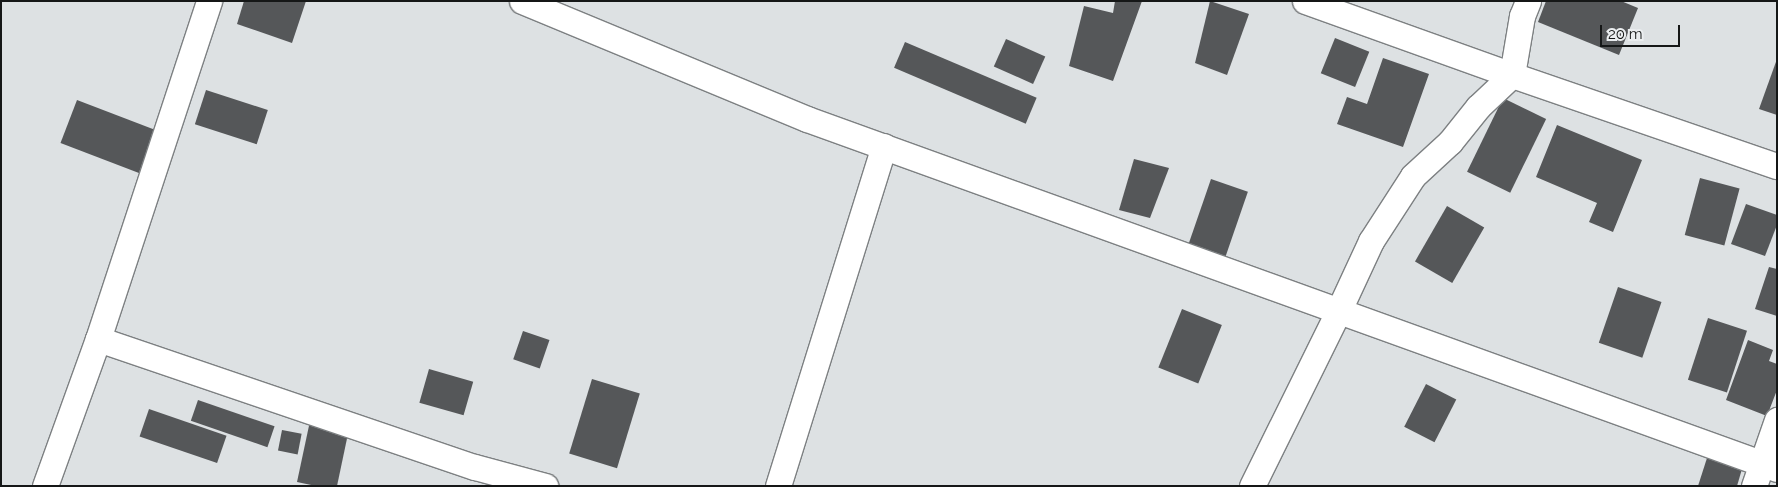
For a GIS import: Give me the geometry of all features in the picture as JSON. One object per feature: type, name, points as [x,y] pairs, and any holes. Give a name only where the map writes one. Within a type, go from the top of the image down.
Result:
[{"type":"street","points":[[45,486],[98,339],[209,1]]},
{"type":"street","points":[[522,1],[806,119],[1339,310],[1764,473],[1777,420]]},
{"type":"street","points":[[1305,1],[1512,75],[1777,166]]},
{"type":"street","points":[[1252,486],[1339,310],[1370,241],[1413,176],[1450,142],[1478,107],[1512,75],[1522,16],[1528,1]]},
{"type":"street","points":[[778,486],[884,146]]},
{"type":"street","points":[[98,339],[475,467],[546,486]]},
{"type":"building","points":[[244,1],[306,1],[292,43],[237,24]]},
{"type":"building","points":[[1115,1],[1142,1],[1113,81],[1069,66],[1084,6],[1113,13]]},
{"type":"building","points":[[1210,1],[1249,14],[1227,75],[1195,63]]},
{"type":"building","points":[[1546,1],[1621,1],[1638,8],[1619,55],[1538,22]]},
{"type":"building","points":[[1335,38],[1369,52],[1355,87],[1321,73]]},
{"type":"building","points":[[1006,39],[1045,56],[1033,84],[994,66]]},
{"type":"building","points":[[905,42],[1037,98],[1026,124],[894,68]]},
{"type":"building","points":[[1383,58],[1429,74],[1403,147],[1337,124],[1347,97],[1367,104]]},
{"type":"building","points":[[1777,59],[1777,115],[1759,109]]},
{"type":"building","points":[[206,90],[268,110],[257,144],[195,124]]},
{"type":"building","points":[[1503,98],[1546,119],[1510,193],[1467,172]]},
{"type":"building","points":[[77,100],[155,130],[139,173],[61,143]]},
{"type":"building","points":[[1557,125],[1642,160],[1613,232],[1589,222],[1597,203],[1536,177]]},
{"type":"building","points":[[1134,159],[1169,168],[1150,218],[1119,210]]},
{"type":"building","points":[[1700,178],[1740,189],[1724,246],[1685,235]]},
{"type":"building","points":[[1211,179],[1248,192],[1224,260],[1188,247]]},
{"type":"building","points":[[1746,204],[1777,215],[1777,225],[1765,256],[1731,244]]},
{"type":"building","points":[[1447,206],[1484,228],[1452,283],[1415,261]]},
{"type":"building","points":[[1769,267],[1777,269],[1777,316],[1755,309]]},
{"type":"building","points":[[1618,287],[1661,302],[1642,358],[1599,343]]},
{"type":"building","points":[[1182,309],[1222,325],[1198,384],[1158,367]]},
{"type":"building","points":[[1708,318],[1747,331],[1727,392],[1688,380]]},
{"type":"building","points":[[523,331],[549,340],[540,368],[513,359]]},
{"type":"building","points":[[1748,340],[1773,350],[1769,361],[1777,364],[1777,390],[1767,416],[1726,400]]},
{"type":"building","points":[[429,369],[473,382],[464,415],[419,403]]},
{"type":"building","points":[[592,379],[640,394],[617,468],[569,454]]},
{"type":"building","points":[[1426,384],[1456,399],[1435,442],[1404,427]]},
{"type":"building","points":[[198,400],[275,426],[267,447],[191,421]]},
{"type":"building","points":[[149,409],[227,436],[217,463],[140,436]]},
{"type":"building","points":[[310,421],[349,429],[337,486],[316,486],[297,482]]},
{"type":"building","points":[[282,430],[302,434],[298,454],[278,451]]},
{"type":"building","points":[[1707,458],[1742,469],[1737,486],[1698,486]]}]
